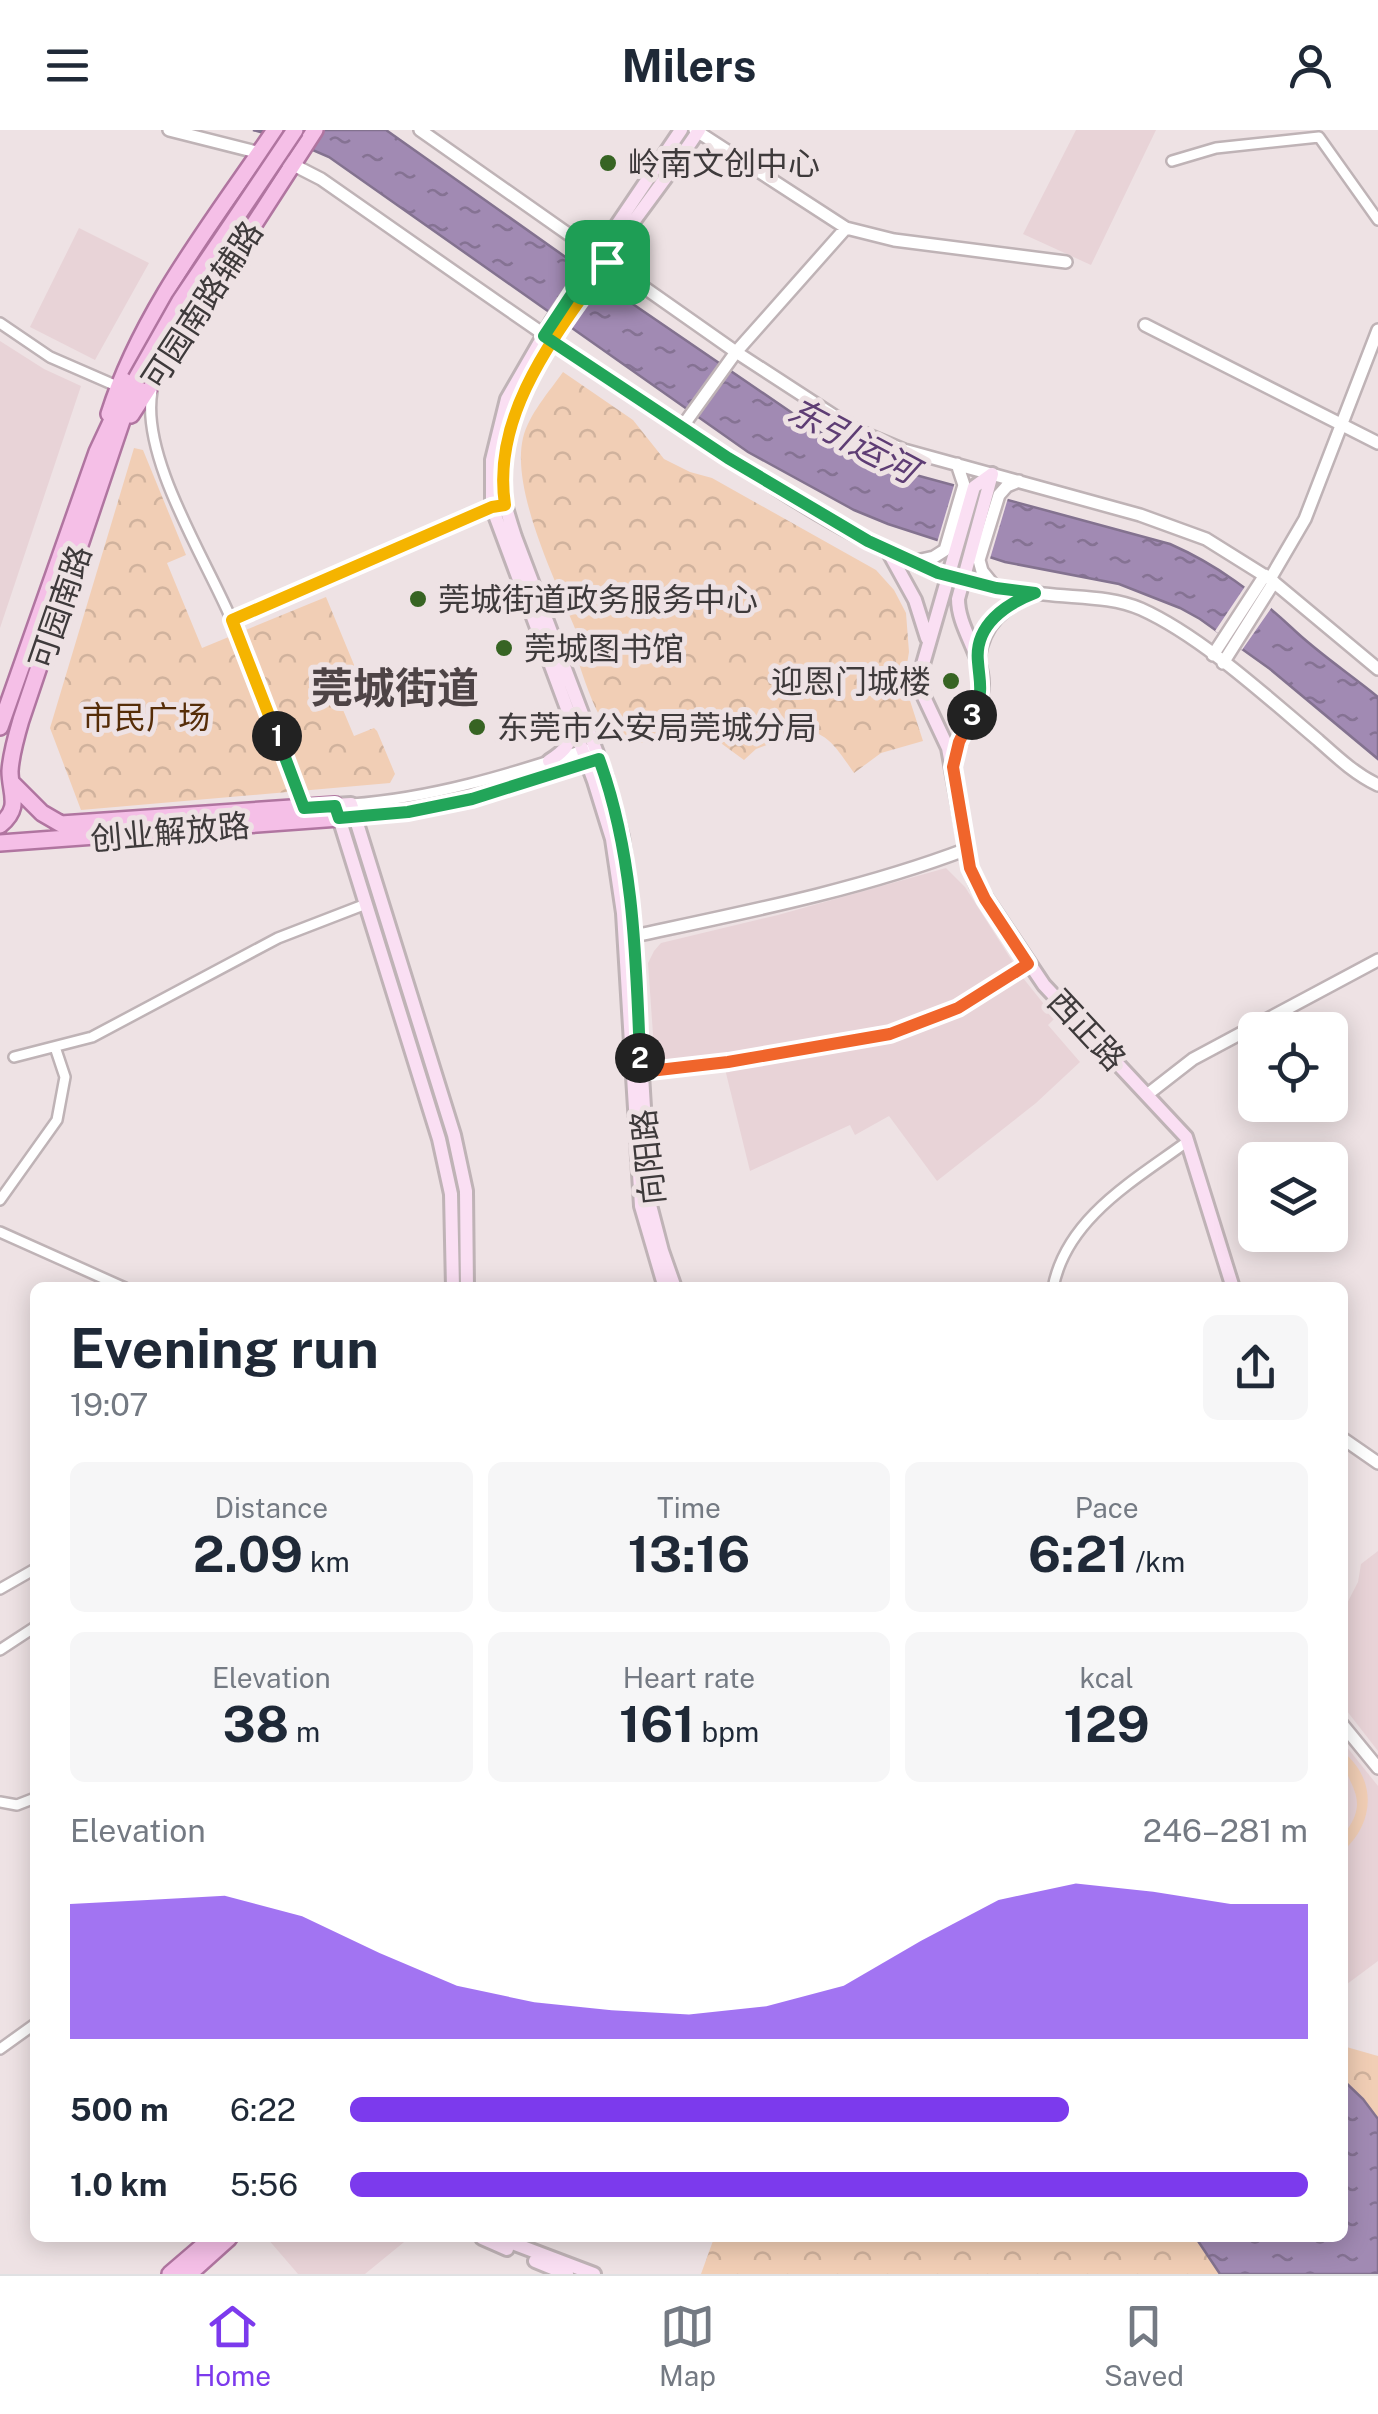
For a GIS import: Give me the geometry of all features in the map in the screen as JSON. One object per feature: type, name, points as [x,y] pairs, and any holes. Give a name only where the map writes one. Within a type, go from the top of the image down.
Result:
[{"type":"main road","name":"可园南路","points":[[0,726],[136,379],[180,301],[295,130]]},
{"type":"main road","name":"可园南路辅路","points":[[102,458],[316,130]]},
{"type":"main road","points":[[602,259],[682,130]]},
{"type":"main road","points":[[602,259],[698,131]]},
{"type":"main road","name":"可园南路辅路","points":[[102,458],[118,387],[137,346],[168,291],[268,140]]},
{"type":"main road","name":"向阳路","points":[[602,259],[556,324],[518,403],[507,440],[498,506],[622,836],[634,936],[641,1206],[663,1282]]},
{"type":"main road","name":"可园南路","points":[[0,825],[14,811],[16,798],[6,780],[13,748],[102,458]]},
{"type":"main road","points":[[969,486],[992,474]]},
{"type":"main road","name":"西正路","points":[[992,474],[994,493],[948,576],[927,641],[920,687],[944,734],[966,850],[977,885],[1028,964],[1188,1141],[1231,1282]]},
{"type":"main road","name":"西正路","points":[[953,767],[959,742],[982,690],[978,661],[958,606],[969,486]]},
{"type":"main road","points":[[888,551],[915,600],[927,641]]},
{"type":"main road","points":[[978,661],[982,636],[994,618],[1035,593]]},
{"type":"main road","points":[[549,761],[562,753],[579,729]]},
{"type":"main road","points":[[13,748],[26,796]]},
{"type":"main road","name":"向阳路","points":[[591,754],[612,839],[624,913],[650,1205],[673,1282]]},
{"type":"main road","points":[[6,780],[26,796]]},
{"type":"main road","name":"创业解放路","points":[[26,796],[42,813],[61,824],[304,808],[345,811]]},
{"type":"main road","points":[[345,811],[366,904],[440,1138],[451,1194],[453,1282]]},
{"type":"main road","points":[[345,811],[454,1134],[466,1191],[467,1282]]},
{"type":"main road","name":"创业解放路","points":[[0,843],[345,811]]},
{"type":"main road","points":[[170,2274],[207,2242]]},
{"type":"main road","points":[[188,2274],[224,2242]]},
{"type":"main road","points":[[491,2242],[563,2273]]},
{"type":"main road","points":[[509,2242],[594,2274]]},
{"type":"street","points":[[169,130],[205,142],[268,140],[293,164],[682,428],[888,551],[962,580],[996,588],[1115,600],[1168,623],[1218,659],[1345,765],[1378,786]]},
{"type":"street","points":[[420,130],[732,357],[856,430],[904,450],[1175,526],[1206,540],[1268,581],[1378,670]]},
{"type":"street","points":[[698,131],[846,228],[894,240],[1066,262]]},
{"type":"street","points":[[1172,161],[1216,148],[1319,137],[1378,220]]},
{"type":"street","points":[[682,428],[732,357],[846,228]]},
{"type":"street","points":[[0,324],[50,357],[118,387]]},
{"type":"street","points":[[1146,325],[1378,443]]},
{"type":"street","points":[[1218,659],[1305,520],[1378,330]]},
{"type":"street","points":[[162,363],[148,408],[151,434],[232,620],[304,808]]},
{"type":"street","points":[[957,464],[969,486]]},
{"type":"street","points":[[994,493],[1018,481]]},
{"type":"street","points":[[232,620],[498,506]]},
{"type":"street","points":[[912,562],[962,555],[996,588]]},
{"type":"street","points":[[345,811],[591,754]]},
{"type":"street","points":[[345,811],[408,812],[472,799],[591,754]]},
{"type":"street","points":[[634,936],[776,906],[966,850]]},
{"type":"street","points":[[14,1057],[92,1037],[278,938],[366,904]]},
{"type":"street","points":[[1148,1094],[1193,1059],[1378,960]]},
{"type":"street","points":[[636,1073],[728,1062],[890,1034],[958,1008],[1028,964]]},
{"type":"street","points":[[0,1200],[57,1120],[65,1077],[55,1046]]},
{"type":"street","points":[[1055,1282],[1075,1234],[1110,1198],[1188,1141]]},
{"type":"street","points":[[0,1232],[112,1282]]},
{"type":"street","points":[[1348,1442],[1378,1463]]},
{"type":"street","points":[[0,1590],[30,1572]]},
{"type":"street","points":[[0,1650],[30,1630]]},
{"type":"street","points":[[1348,1731],[1378,1768]]},
{"type":"street","points":[[0,1802],[17,1804],[30,1800]]},
{"type":"street","points":[[0,2049],[30,2028]]},
{"type":"shaded area","points":[[1076,130],[1156,130],[1091,265],[1023,234]]},
{"type":"shaded area","points":[[79,228],[149,263],[95,360],[30,327]]},
{"type":"shaded area","points":[[0,341],[44,369],[81,386],[0,628]]},
{"type":"shaded area","points":[[946,868],[965,887],[1023,978],[1055,1018],[1048,1025],[1080,1062],[1036,1103],[937,1181],[889,1116],[855,1135],[850,1125],[750,1171],[725,1069],[656,1077],[648,963],[654,951],[661,943]]},
{"type":"shaded area","points":[[1378,1551],[1378,1751],[1348,1712],[1348,1601],[1358,1582],[1361,1564]]},
{"type":"shaded area","points":[[1348,1748],[1378,1786],[1378,1961],[1348,1983]]},
{"type":"shaded area","points":[[270,2242],[404,2242],[365,2274],[298,2274]]},
{"type":"green space","points":[[563,372],[633,420],[664,459],[712,478],[876,570],[894,590],[906,613],[909,652],[904,682],[923,741],[881,753],[854,773],[821,735],[788,726],[783,739],[756,749],[744,760],[692,722],[684,732],[675,725],[639,743],[626,743],[615,736],[605,725],[584,678],[575,652],[582,645],[540,542],[524,486],[521,461],[526,429]]},
{"type":"green space","name":"市民广场","points":[[134,448],[143,450],[186,555],[167,563],[202,648],[326,597],[357,672],[333,686],[354,736],[374,728],[377,731],[395,774],[390,783],[81,810],[50,728]]},
{"type":"green space","points":[[1348,1757],[1362,1775],[1368,1801],[1361,1828],[1348,1846],[1348,1828],[1357,1807],[1348,1775]]},
{"type":"green space","points":[[1348,2047],[1378,2056],[1378,2274],[701,2274],[713,2242],[1348,2242]]},
{"type":"water","points":[[253,130],[386,130],[605,285],[851,450],[901,471],[1170,544],[1204,561],[1249,592],[1378,697],[1378,759],[1270,669],[1180,608],[1119,584],[1005,562],[888,524],[854,510],[748,452],[329,157]]},
{"type":"water","points":[[1348,2085],[1378,2119],[1378,2274],[1220,2274],[1199,2242],[1348,2242]]},
{"type":"pier","points":[[955,482],[1008,498],[989,562],[936,546]]},
{"type":"pier","points":[[1248,582],[1274,604],[1242,650],[1215,631]]},
{"type":"place","name":"岭南文创中心","points":[[608,163]]},
{"type":"place","name":"莞城街道政务服务中心","points":[[418,599]]},
{"type":"place","name":"莞城图书馆","points":[[504,648]]},
{"type":"place","name":"迎恩门城楼","points":[[951,681]]},
{"type":"place","name":"东莞市公安局莞城分局","points":[[477,727]]},
{"type":"district","name":"莞城街道","points":[[395,687]]},
{"type":"route","points":[[607,262],[561,327],[552,342],[518,403],[502,468],[505,505],[492,507],[232,620],[304,808],[335,806],[339,818],[408,812],[512,789],[599,759],[622,836],[632,912],[641,1072],[728,1062],[890,1034],[958,1008],[1028,964],[985,899],[970,868],[953,767],[959,742],[982,690],[978,661],[982,636],[1000,611],[1035,593],[938,573],[868,541],[728,458],[613,384],[552,342],[544,336],[597,256],[607,262]]},
{"type":"water label","name":"东引运河","points":[[853,440]]}]
